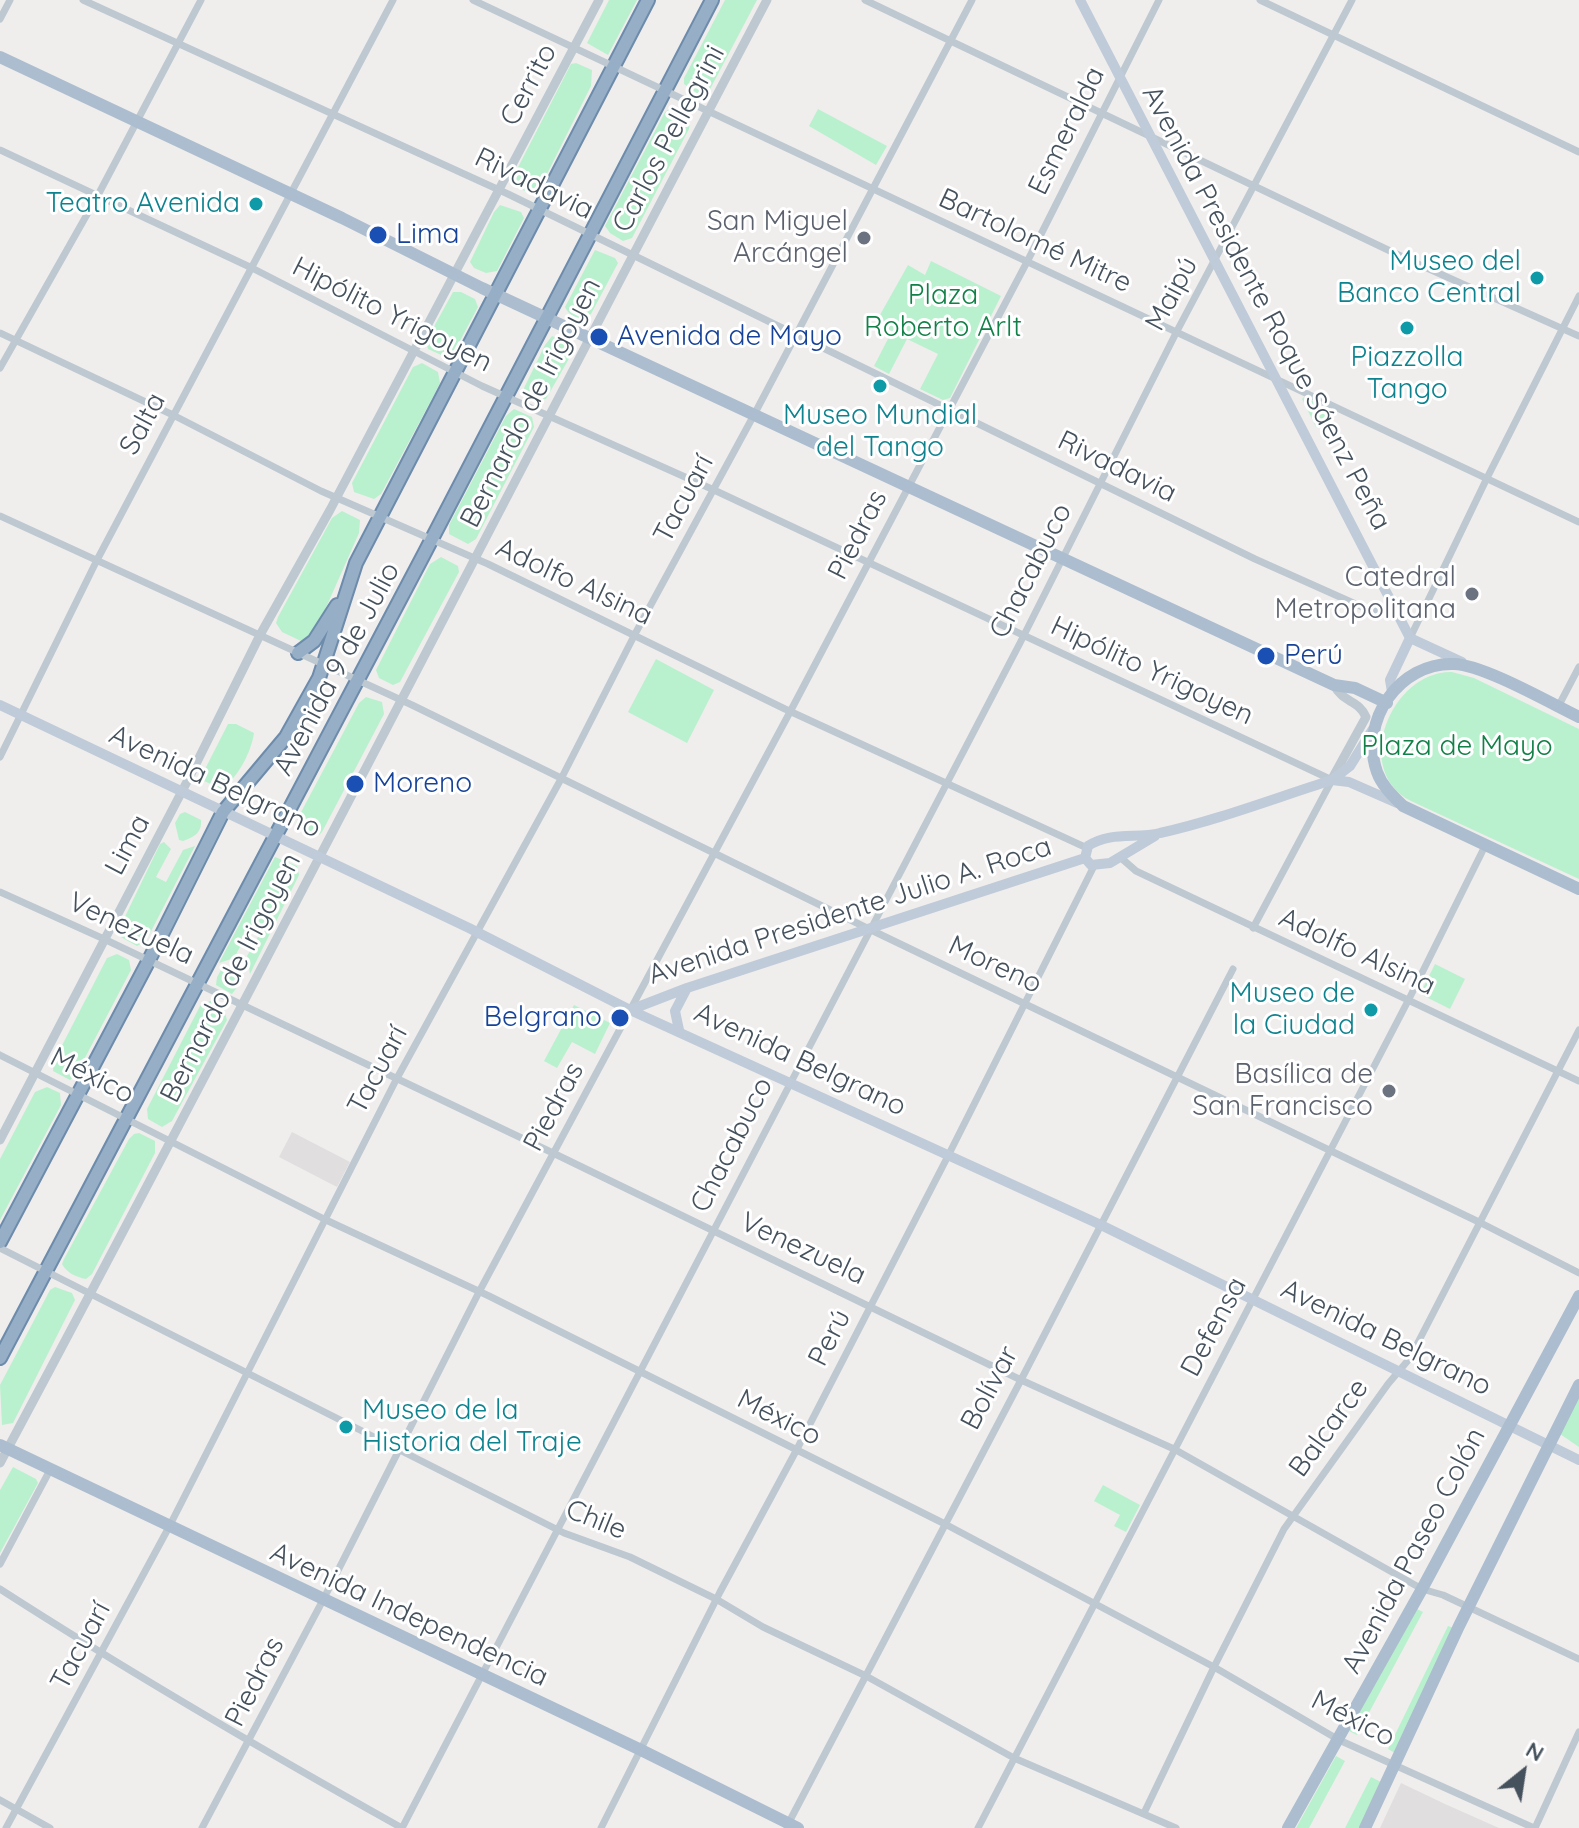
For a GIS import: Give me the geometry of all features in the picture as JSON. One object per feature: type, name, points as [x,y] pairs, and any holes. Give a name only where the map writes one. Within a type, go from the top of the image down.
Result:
[{"type":"highway","name":"Avenida 9 de Julio","points":[[0,1245],[223,812],[286,737],[325,665],[356,563],[648,0]]},
{"type":"highway","name":"Avenida 9 de Julio","points":[[0,1358],[712,0]]},
{"type":"highway","points":[[298,653],[314,641],[345,592]]},
{"type":"main road","name":"Avenida Presidente Roque Sáenz Peña","points":[[1080,0],[1410,638]]},
{"type":"main road","points":[[0,57],[546,318],[1334,685],[1353,687],[1389,698]]},
{"type":"main road","points":[[1389,698],[1390,680],[1410,638],[1579,717]]},
{"type":"main road","points":[[1332,780],[1350,766],[1389,698],[1413,673],[1426,667],[1470,665]]},
{"type":"main road","name":"Avenida Belgrano","points":[[0,705],[477,933],[630,1010],[1101,1225],[1579,1460]]},
{"type":"main road","points":[[1374,726],[1373,749],[1377,771],[1383,785],[1403,806]]},
{"type":"main road","points":[[1332,780],[1349,782],[1579,889]]},
{"type":"main road","name":"Avenida Presidente Julio A. Roca","points":[[1088,858],[1094,842],[1113,837],[1158,834],[1332,780]]},
{"type":"main road","name":"Avenida Presidente Julio A. Roca","points":[[630,1010],[687,988],[1088,858],[1107,864],[1158,834]]},
{"type":"main road","points":[[1113,837],[1122,844],[1120,857]]},
{"type":"main road","points":[[679,1030],[675,1011],[687,988]]},
{"type":"main road","name":"Avenida Paseo Colón","points":[[1288,1828],[1422,1589],[1579,1296]]},
{"type":"main road","points":[[1365,1828],[1468,1607],[1579,1385]]},
{"type":"main road","name":"Avenida Independencia","points":[[4,1447],[641,1750],[791,1826]]},
{"type":"street","points":[[0,19],[10,0]]},
{"type":"street","name":"Rivadavia","points":[[83,0],[540,210],[1255,559],[1369,610],[1398,613]]},
{"type":"street","points":[[0,368],[98,195],[201,0]]},
{"type":"street","name":"Salta","points":[[0,757],[97,560],[393,0]]},
{"type":"street","name":"Bartolomé Mitre","points":[[473,0],[1579,522]]},
{"type":"street","name":"Cerrito","points":[[498,190],[599,0]]},
{"type":"street","name":"Carlos Pellegrini","points":[[632,256],[767,0]]},
{"type":"street","points":[[865,0],[1409,260],[1579,336]]},
{"type":"street","name":"Tacuarí","points":[[6,1828],[169,1527],[396,1080],[561,779],[972,0]]},
{"type":"street","name":"Esmeralda","points":[[949,409],[1159,0]]},
{"type":"street","points":[[1260,0],[1579,152]]},
{"type":"street","name":"Maipú","points":[[1100,482],[1352,0]]},
{"type":"street","name":"Hipólito Yrigoyen","points":[[0,150],[252,268],[455,372],[1332,780]]},
{"type":"street","name":"Lima","points":[[0,1140],[260,635],[337,497],[498,190]]},
{"type":"street","name":"Bernardo de Irigoyen","points":[[0,1463],[4,1447],[172,1142],[632,256]]},
{"type":"street","points":[[1410,638],[1579,296]]},
{"type":"street","name":"Adolfo Alsina","points":[[0,333],[337,497],[635,634],[790,712],[946,784],[1088,858]]},
{"type":"street","name":"Piedras","points":[[202,1828],[323,1600],[479,1292],[949,409]]},
{"type":"street","name":"Chacabuco","points":[[402,1828],[1100,482]]},
{"type":"street","name":"Moreno","points":[[0,516],[401,700],[1579,1273]]},
{"type":"street","points":[[1558,707],[1579,667]]},
{"type":"street","points":[[1253,928],[1366,717],[1359,706],[1340,696],[1334,685]]},
{"type":"street","name":"Defensa","points":[[978,1828],[1409,999],[1486,844]]},
{"type":"street","name":"Adolfo Alsina","points":[[1120,857],[1136,871],[1579,1081]]},
{"type":"street","name":"Perú","points":[[601,1828],[716,1599],[796,1451],[1026,1004],[1088,858]]},
{"type":"street","name":"Venezuela","points":[[0,892],[553,1153],[1021,1380],[1174,1449],[1422,1589],[1443,1595],[1579,1659]]},
{"type":"street","name":"Bolívar","points":[[791,1826],[1233,969]]},
{"type":"street","name":"Balcarce","points":[[1144,1813],[1284,1529],[1410,1358],[1579,1030]]},
{"type":"street","name":"México","points":[[0,1055],[326,1220],[479,1292],[945,1524],[1214,1667],[1339,1740],[1535,1828]]},
{"type":"street","name":"Chile","points":[[0,1245],[45,1271],[556,1529],[630,1557],[716,1599],[763,1627],[866,1676],[1014,1758],[1176,1828]]},
{"type":"street","points":[[0,1564],[50,1470]]},
{"type":"street","points":[[0,1589],[249,1743],[402,1828]]},
{"type":"street","points":[[1535,1828],[1579,1732]]},
{"type":"street","points":[[0,1800],[50,1828]]},
{"type":"shaded area","points":[[292,1132],[350,1162],[337,1187],[279,1157]]},
{"type":"shaded area","points":[[1401,1783],[1445,1804],[1499,1828],[1380,1828]]},
{"type":"green space","points":[[609,0],[637,0],[608,55],[587,43]]},
{"type":"green space","points":[[725,0],[757,0],[708,93],[697,93],[684,84],[684,78]]},
{"type":"green space","points":[[571,64],[592,70],[591,86],[536,196],[514,186],[513,177]]},
{"type":"green space","points":[[671,108],[686,114],[689,129],[632,238],[623,241],[605,226],[665,112]]},
{"type":"green space","points":[[818,109],[887,146],[876,165],[809,126]]},
{"type":"green space","points":[[500,205],[521,212],[524,218],[497,271],[486,273],[474,268],[470,262]]},
{"type":"green space","points":[[595,250],[615,258],[618,263],[591,314],[577,317],[565,307]]},
{"type":"green space","name":"Plaza Roberto Arlt","points":[[931,261],[1001,296],[950,398],[943,400],[920,389],[938,354],[907,339],[889,374],[874,366],[892,331],[876,322],[908,265],[925,275]]},
{"type":"green space","points":[[453,292],[461,292],[475,299],[478,307],[448,358],[428,349],[426,341]]},
{"type":"green space","points":[[552,336],[575,348],[546,399],[540,399],[524,388]]},
{"type":"green space","points":[[422,363],[438,372],[440,383],[435,393],[381,494],[374,499],[354,492],[352,483],[413,367]]},
{"type":"green space","points":[[1304,397],[1327,407],[1329,411],[1320,428],[1316,427],[1302,399]]},
{"type":"green space","points":[[514,409],[532,417],[534,427],[476,539],[468,544],[449,534],[449,525],[506,416]]},
{"type":"green space","points":[[342,511],[360,520],[359,533],[317,628],[311,637],[301,641],[282,632],[276,623],[332,518]]},
{"type":"green space","points":[[441,557],[458,566],[459,572],[400,682],[393,685],[379,678],[376,670],[430,564]]},
{"type":"green space","points":[[656,659],[714,690],[687,743],[628,712]]},
{"type":"green space","name":"Plaza de Mayo","points":[[1452,672],[1474,678],[1579,729],[1579,879],[1411,801],[1393,787],[1384,768],[1382,746],[1386,724],[1396,704],[1411,687],[1430,676]]},
{"type":"green space","points":[[366,697],[382,702],[384,714],[322,832],[319,835],[295,826],[359,703]]},
{"type":"green space","points":[[228,724],[236,724],[254,733],[243,764],[222,789],[204,781],[203,773]]},
{"type":"green space","points":[[185,812],[201,820],[201,824],[196,834],[183,841],[179,840],[175,823]]},
{"type":"green space","points":[[164,842],[171,849],[156,877],[166,882],[183,850],[195,846],[146,941],[137,946],[119,936],[119,929],[160,844]]},
{"type":"green space","points":[[275,857],[297,866],[299,875],[250,974],[247,956],[263,928],[253,923],[234,958],[219,963]]},
{"type":"green space","points":[[117,954],[129,960],[131,970],[77,1073],[70,1080],[53,1071],[54,1061],[107,958]]},
{"type":"green space","points":[[1435,964],[1465,979],[1450,1009],[1420,994]]},
{"type":"green space","points":[[236,965],[241,982],[232,994],[216,985],[217,977],[221,970]]},
{"type":"green space","points":[[212,1000],[223,1006],[227,1020],[172,1121],[162,1127],[148,1119],[147,1109],[200,1006]]},
{"type":"green space","points":[[574,1005],[610,1023],[595,1054],[572,1042],[557,1068],[544,1061]]},
{"type":"green space","points":[[47,1087],[60,1093],[61,1105],[0,1220],[0,1159],[35,1092]]},
{"type":"green space","points":[[139,1133],[155,1141],[155,1153],[92,1274],[86,1279],[75,1276],[62,1264],[64,1259],[129,1139]]},
{"type":"green space","points":[[55,1287],[72,1293],[75,1300],[13,1423],[2,1425],[0,1385],[50,1290]]},
{"type":"green space","points":[[1579,1393],[1579,1447],[1560,1434]]},
{"type":"green space","points":[[13,1467],[38,1483],[0,1553],[0,1490]]},
{"type":"green space","points":[[1103,1485],[1140,1505],[1126,1532],[1114,1526],[1120,1515],[1094,1501]]},
{"type":"green space","points":[[1417,1609],[1423,1612],[1357,1735],[1349,1731]]},
{"type":"green space","points":[[1448,1626],[1454,1628],[1395,1753],[1388,1749]]},
{"type":"green space","points":[[1336,1756],[1345,1761],[1309,1828],[1296,1828]]},
{"type":"green space","points":[[1371,1777],[1381,1782],[1359,1828],[1345,1828]]},
{"type":"place","name":"Teatro Avenida","points":[[256,204]]},
{"type":"place","name":"Lima","points":[[378,235]]},
{"type":"place","name":"San Miguel Arcángel","points":[[864,238]]},
{"type":"place","name":"Museo del Banco Central","points":[[1537,278]]},
{"type":"place","name":"Piazzolla Tango","points":[[1407,328]]},
{"type":"place","name":"Avenida de Mayo","points":[[599,337]]},
{"type":"place","name":"Museo Mundial del Tango","points":[[880,386]]},
{"type":"place","name":"Catedral Metropolitana","points":[[1472,594]]},
{"type":"place","name":"Perú","points":[[1266,656]]},
{"type":"place","name":"Moreno","points":[[355,784]]},
{"type":"place","name":"Museo de la Ciudad","points":[[1371,1010]]},
{"type":"place","name":"Belgrano","points":[[620,1018]]},
{"type":"place","name":"Basílica de San Francisco","points":[[1389,1091]]},
{"type":"place","name":"Museo de la Historia del Traje","points":[[346,1427]]}]
